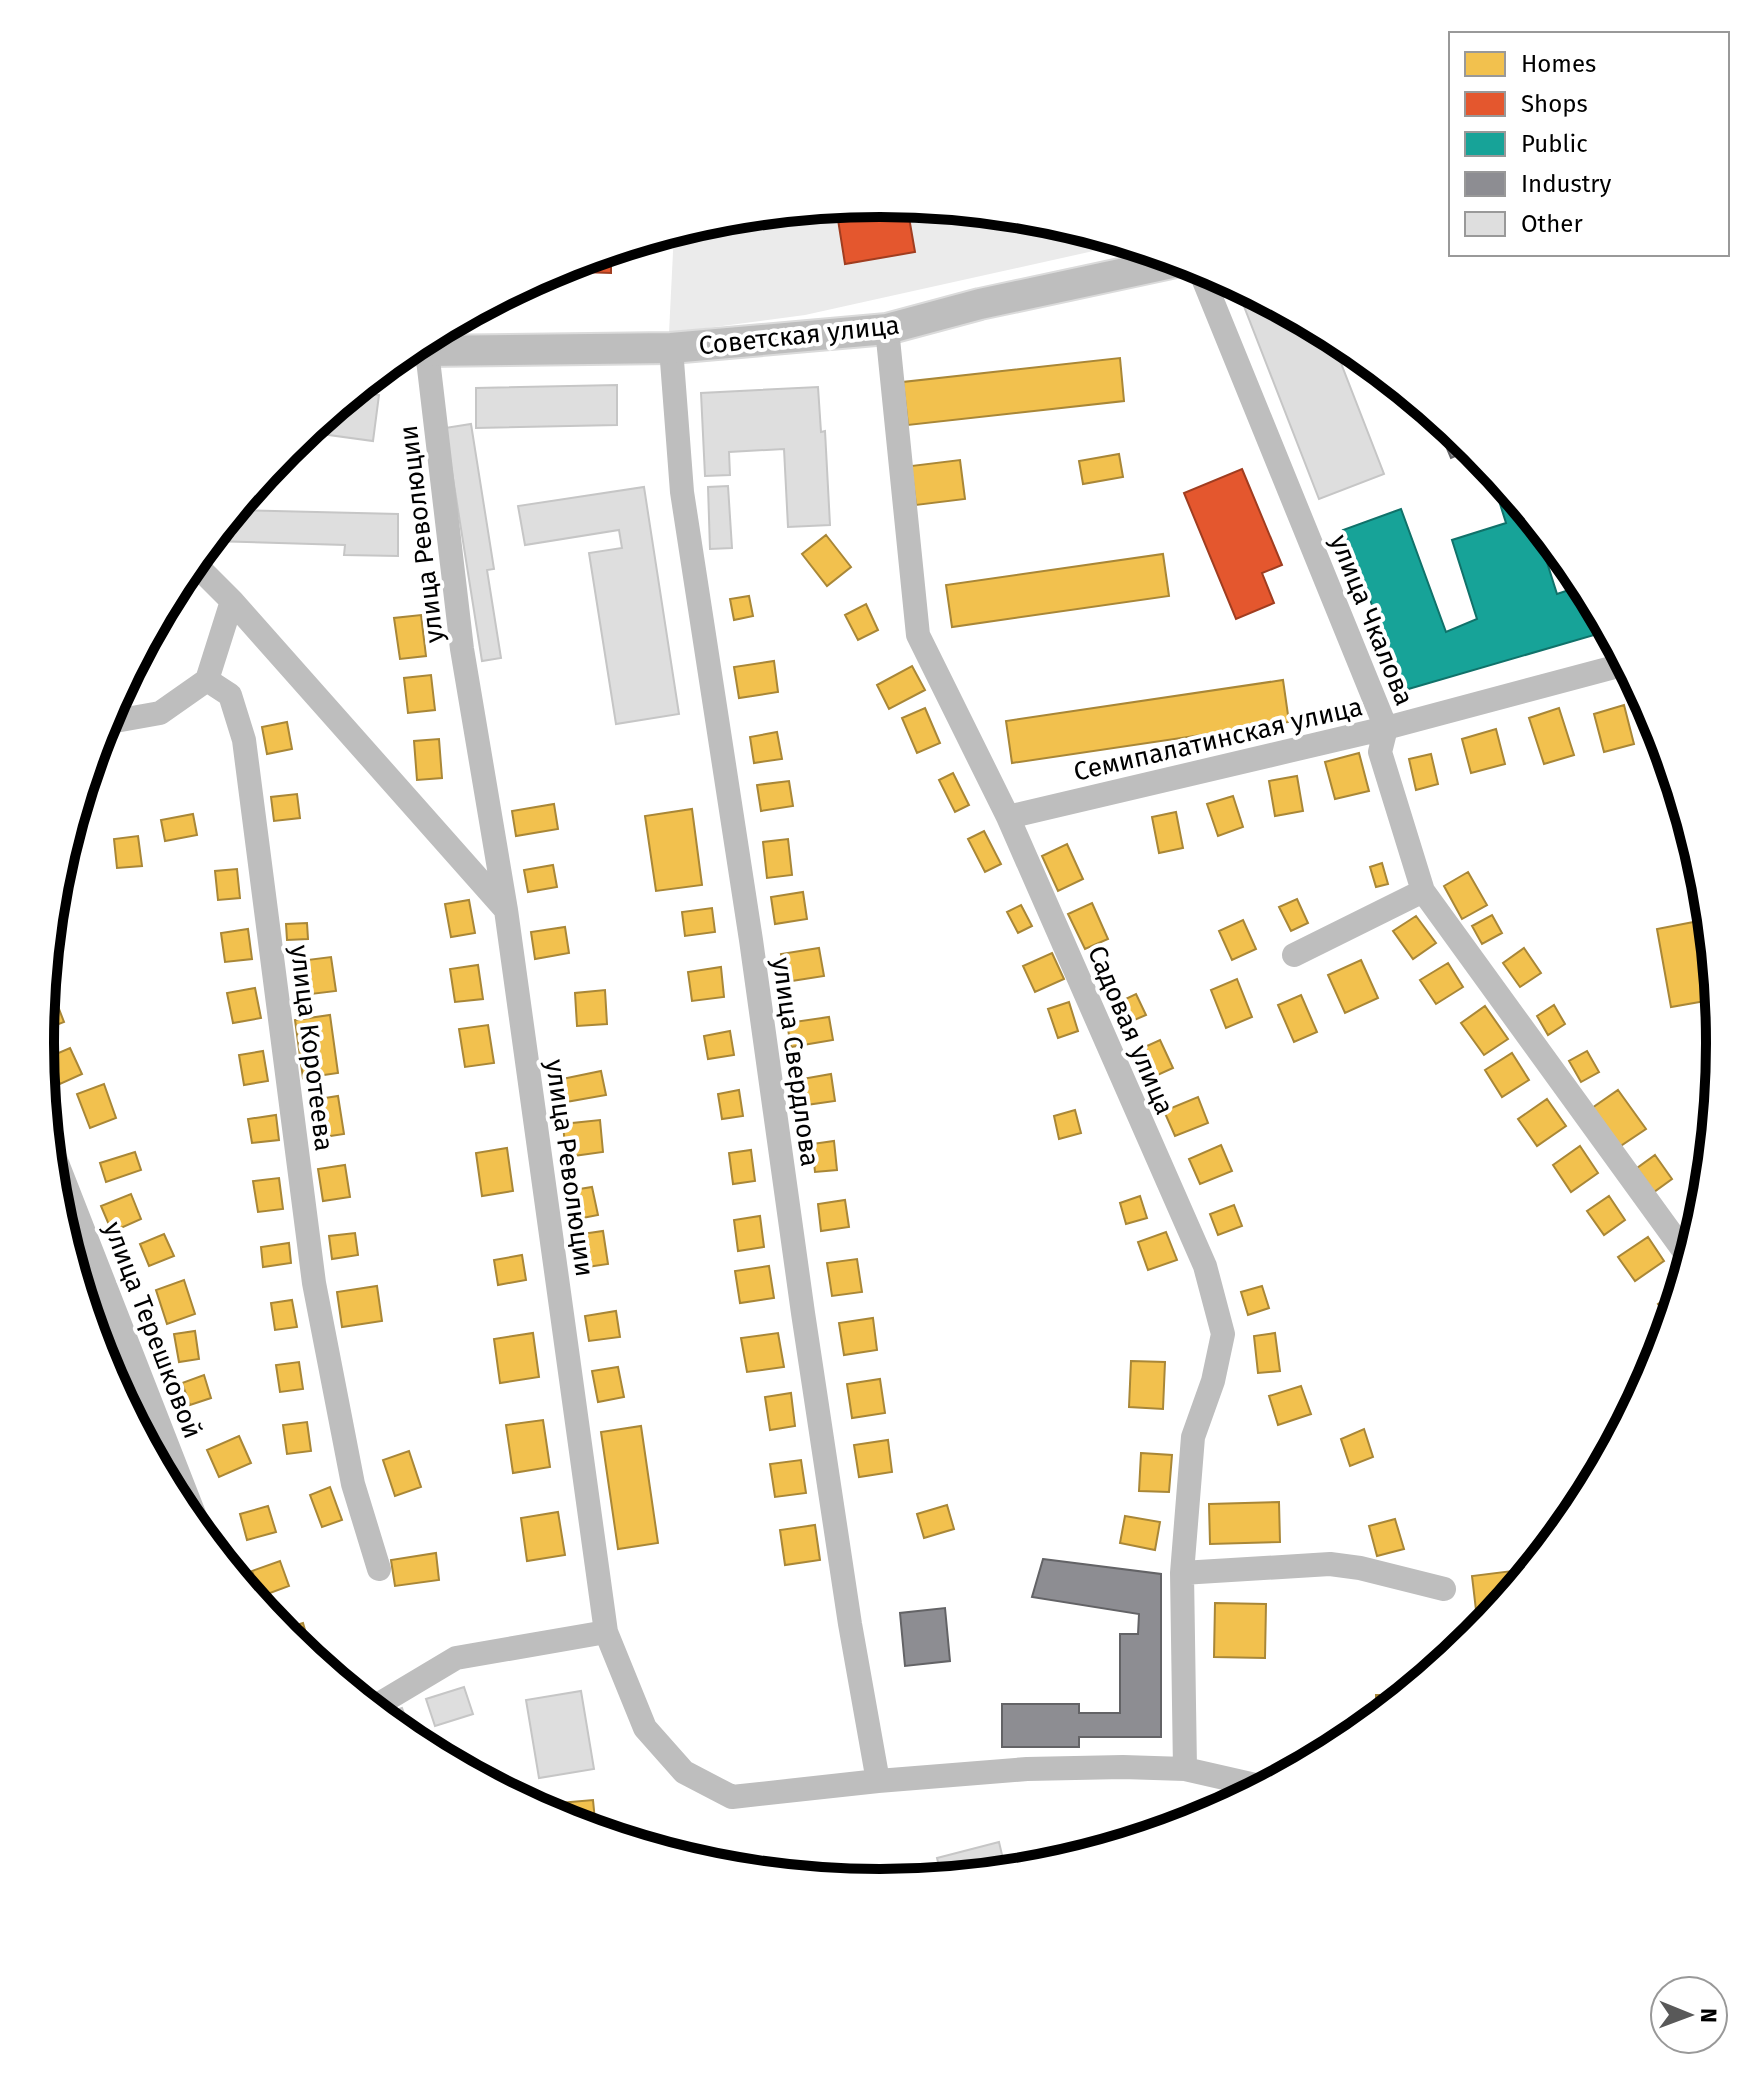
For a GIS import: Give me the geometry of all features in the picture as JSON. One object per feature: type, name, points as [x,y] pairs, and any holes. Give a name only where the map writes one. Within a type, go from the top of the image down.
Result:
[{"type":"main road","name":"Советская улица","points":[[431,350],[671,348],[887,329],[980,304],[1159,266]]},
{"type":"street","name":"улица Чкалова","points":[[1205,284],[1386,728],[1380,752],[1423,891],[1681,1247]]},
{"type":"street","name":"Садовая улица","points":[[887,329],[918,635],[1008,817],[1205,1266],[1223,1334],[1213,1381],[1193,1437],[1182,1573],[1185,1769]]},
{"type":"street","name":"улица Свердлова","points":[[671,348],[682,492],[751,940],[847,1608],[878,1781]]},
{"type":"street","name":"улица Революции","points":[[419,357],[462,649],[506,910],[606,1632],[645,1728],[684,1772],[732,1797],[1027,1769],[1185,1769],[1249,1784]]},
{"type":"street","points":[[202,571],[506,910]]},
{"type":"street","points":[[120,720],[160,713],[207,680],[232,601]]},
{"type":"street","name":"Семипалатинская улица","points":[[1008,817],[1386,728],[1616,667]]},
{"type":"street","name":"улица Коротеева","points":[[207,680],[230,695],[244,740],[314,1283],[353,1484],[379,1569]]},
{"type":"street","points":[[1294,955],[1423,891]]},
{"type":"street","name":"улица Терешковой","points":[[67,1190],[184,1488]]},
{"type":"street","points":[[1182,1573],[1330,1564],[1360,1568],[1444,1589]]},
{"type":"street","points":[[382,1702],[456,1658],[606,1632]]},
{"type":"shaded area","points":[[826,219],[935,219],[1042,233],[1105,248],[805,315],[669,333],[673,244],[719,233]]},
{"type":"building: Homes","points":[[1120,358],[1124,401],[908,425],[903,382]]},
{"type":"building: Homes","points":[[1119,454],[1123,477],[1083,484],[1079,461]]},
{"type":"building: Homes","points":[[960,460],[965,499],[916,505],[911,466]]},
{"type":"building: Homes","points":[[826,535],[851,567],[827,586],[802,554]]},
{"type":"building: Homes","points":[[1163,554],[1169,596],[952,627],[946,585]]},
{"type":"building: Homes","points":[[749,596],[753,616],[734,620],[730,599]]},
{"type":"building: Homes","points":[[866,604],[878,630],[858,640],[845,615]]},
{"type":"building: Homes","points":[[421,615],[426,656],[400,659],[394,618]]},
{"type":"building: Homes","points":[[774,661],[778,692],[739,698],[734,667]]},
{"type":"building: Homes","points":[[912,666],[925,690],[889,709],[877,685]]},
{"type":"building: Homes","points":[[431,675],[435,710],[408,713],[404,678]]},
{"type":"building: Homes","points":[[1283,680],[1289,722],[1012,763],[1006,721]]},
{"type":"building: Homes","points":[[1624,705],[1634,744],[1604,752],[1594,714]]},
{"type":"building: Homes","points":[[925,708],[940,743],[917,753],[902,718]]},
{"type":"building: Homes","points":[[1559,708],[1574,755],[1544,764],[1529,718]]},
{"type":"building: Homes","points":[[287,722],[292,749],[267,754],[262,727]]},
{"type":"building: Homes","points":[[1496,729],[1505,764],[1471,773],[1462,739]]},
{"type":"building: Homes","points":[[777,732],[782,759],[754,763],[750,737]]},
{"type":"building: Homes","points":[[439,739],[442,778],[417,780],[414,741]]},
{"type":"building: Homes","points":[[1359,753],[1369,791],[1335,799],[1325,762]]},
{"type":"building: Homes","points":[[1431,754],[1438,784],[1416,790],[1409,759]]},
{"type":"building: Homes","points":[[953,773],[969,805],[955,812],[939,780]]},
{"type":"building: Homes","points":[[1297,776],[1303,811],[1275,816],[1269,781]]},
{"type":"building: Homes","points":[[789,781],[793,806],[761,811],[757,785]]},
{"type":"building: Homes","points":[[297,794],[300,818],[274,821],[271,797]]},
{"type":"building: Homes","points":[[1233,796],[1243,827],[1218,836],[1207,804]]},
{"type":"building: Homes","points":[[554,804],[558,829],[516,836],[512,811]]},
{"type":"building: Homes","points":[[692,809],[702,885],[656,891],[645,816]]},
{"type":"building: Homes","points":[[1176,812],[1183,848],[1159,853],[1152,817]]},
{"type":"building: Homes","points":[[193,814],[197,835],[165,841],[161,820]]},
{"type":"building: Homes","points":[[984,831],[1001,864],[985,872],[968,839]]},
{"type":"building: Homes","points":[[138,836],[142,866],[117,868],[114,839]]},
{"type":"building: Homes","points":[[788,839],[792,875],[767,878],[763,842]]},
{"type":"building: Homes","points":[[1067,844],[1083,879],[1058,891],[1042,856]]},
{"type":"building: Homes","points":[[1382,863],[1388,884],[1376,887],[1370,867]]},
{"type":"building: Homes","points":[[553,865],[557,887],[528,892],[524,870]]},
{"type":"building: Homes","points":[[237,869],[240,898],[218,900],[215,871]]},
{"type":"building: Homes","points":[[1468,872],[1487,905],[1462,919],[1444,886]]},
{"type":"building: Homes","points":[[803,892],[807,919],[775,924],[771,897]]},
{"type":"building: Homes","points":[[1297,899],[1308,923],[1291,931],[1279,907]]},
{"type":"building: Homes","points":[[469,900],[475,933],[451,937],[445,904]]},
{"type":"building: Homes","points":[[1092,903],[1108,939],[1085,949],[1068,914]]},
{"type":"building: Homes","points":[[1021,905],[1032,926],[1018,933],[1007,912]]},
{"type":"building: Homes","points":[[712,908],[715,932],[685,936],[682,912]]},
{"type":"building: Homes","points":[[1492,915],[1502,933],[1482,944],[1472,926]]},
{"type":"building: Homes","points":[[1416,916],[1436,943],[1413,959],[1393,931]]},
{"type":"building: Homes","points":[[1243,920],[1256,949],[1232,960],[1219,931]]},
{"type":"building: Homes","points":[[1698,921],[1705,1001],[1671,1007],[1657,929]]},
{"type":"building: Homes","points":[[307,923],[308,939],[287,940],[286,924]]},
{"type":"building: Homes","points":[[565,927],[569,953],[535,959],[531,932]]},
{"type":"building: Homes","points":[[248,929],[252,959],[225,962],[221,933]]},
{"type":"building: Homes","points":[[819,948],[824,976],[785,982],[781,954]]},
{"type":"building: Homes","points":[[1524,948],[1541,973],[1520,987],[1503,963]]},
{"type":"building: Homes","points":[[1052,953],[1064,979],[1035,992],[1023,966]]},
{"type":"building: Homes","points":[[331,957],[336,991],[303,995],[299,961]]},
{"type":"building: Homes","points":[[1361,960],[1378,998],[1345,1013],[1328,975]]},
{"type":"building: Homes","points":[[1448,963],[1463,987],[1436,1004],[1420,980]]},
{"type":"building: Homes","points":[[478,965],[483,999],[455,1002],[450,969]]},
{"type":"building: Homes","points":[[721,967],[724,997],[692,1001],[688,972]]},
{"type":"building: Homes","points":[[1237,979],[1252,1017],[1226,1028],[1211,990]]},
{"type":"building: Homes","points":[[255,988],[261,1018],[233,1023],[227,993]]},
{"type":"building: Homes","points":[[605,990],[607,1024],[577,1026],[575,993]]},
{"type":"building: Homes","points":[[1136,994],[1146,1015],[1125,1024],[1115,1004]]},
{"type":"building: Homes","points":[[1301,995],[1317,1032],[1294,1042],[1278,1005]]},
{"type":"building: Homes","points":[[56,1000],[64,1022],[55,1026]]},
{"type":"building: Homes","points":[[1069,1002],[1078,1031],[1058,1038],[1048,1009]]},
{"type":"building: Homes","points":[[1554,1005],[1565,1024],[1548,1035],[1537,1016]]},
{"type":"building: Homes","points":[[1485,1006],[1508,1039],[1484,1055],[1461,1023]]},
{"type":"building: Homes","points":[[330,1015],[338,1073],[303,1078],[295,1020]]},
{"type":"building: Homes","points":[[829,1017],[833,1040],[791,1047],[787,1023]]},
{"type":"building: Homes","points":[[488,1025],[494,1063],[465,1067],[459,1029]]},
{"type":"building: Homes","points":[[730,1031],[734,1055],[708,1059],[704,1036]]},
{"type":"building: Homes","points":[[1160,1040],[1173,1068],[1151,1078],[1138,1050]]},
{"type":"building: Homes","points":[[70,1048],[82,1074],[60,1084],[55,1072],[54,1055]]},
{"type":"building: Homes","points":[[263,1051],[268,1081],[244,1085],[239,1055]]},
{"type":"building: Homes","points":[[1587,1051],[1599,1072],[1581,1082],[1569,1061]]},
{"type":"building: Homes","points":[[1512,1053],[1529,1080],[1502,1097],[1485,1070]]},
{"type":"building: Homes","points":[[601,1071],[606,1095],[566,1102],[562,1079]]},
{"type":"building: Homes","points":[[831,1074],[835,1101],[806,1105],[802,1079]]},
{"type":"building: Homes","points":[[104,1084],[116,1118],[90,1128],[77,1094]]},
{"type":"building: Homes","points":[[739,1090],[743,1116],[722,1119],[718,1094]]},
{"type":"building: Homes","points":[[1618,1090],[1646,1129],[1619,1147],[1592,1108]]},
{"type":"building: Homes","points":[[338,1096],[344,1134],[317,1138],[312,1100]]},
{"type":"building: Homes","points":[[1198,1097],[1208,1123],[1175,1136],[1164,1111]]},
{"type":"building: Homes","points":[[1547,1099],[1566,1126],[1537,1146],[1518,1119]]},
{"type":"building: Homes","points":[[1075,1110],[1081,1133],[1059,1139],[1054,1116]]},
{"type":"building: Homes","points":[[276,1115],[279,1140],[252,1143],[248,1119]]},
{"type":"building: Homes","points":[[600,1120],[603,1152],[566,1157],[563,1124]]},
{"type":"building: Homes","points":[[834,1141],[837,1170],[815,1172],[812,1144]]},
{"type":"building: Homes","points":[[1221,1145],[1232,1171],[1200,1184],[1189,1159]]},
{"type":"building: Homes","points":[[1580,1146],[1598,1173],[1571,1192],[1553,1165]]},
{"type":"building: Homes","points":[[507,1148],[513,1191],[482,1196],[476,1153]]},
{"type":"building: Homes","points":[[751,1150],[755,1181],[733,1184],[729,1153]]},
{"type":"building: Homes","points":[[135,1152],[141,1170],[106,1182],[100,1163]]},
{"type":"building: Homes","points":[[1655,1155],[1672,1179],[1654,1192],[1637,1168]]},
{"type":"building: Homes","points":[[345,1165],[350,1197],[323,1201],[318,1169]]},
{"type":"building: Homes","points":[[279,1178],[283,1209],[258,1212],[253,1181]]},
{"type":"building: Homes","points":[[592,1187],[598,1215],[572,1220],[567,1191]]},
{"type":"building: Homes","points":[[131,1194],[141,1219],[112,1232],[101,1206]]},
{"type":"building: Homes","points":[[1140,1196],[1147,1218],[1126,1224],[1120,1203]]},
{"type":"building: Homes","points":[[1609,1196],[1625,1220],[1604,1235],[1587,1211]]},
{"type":"building: Homes","points":[[845,1200],[849,1227],[821,1231],[818,1204]]},
{"type":"building: Homes","points":[[1234,1205],[1242,1226],[1218,1235],[1210,1214]]},
{"type":"building: Homes","points":[[760,1216],[764,1247],[738,1251],[734,1220]]},
{"type":"building: Homes","points":[[603,1231],[608,1264],[580,1268],[575,1235]]},
{"type":"building: Homes","points":[[1166,1232],[1177,1260],[1148,1270],[1138,1242]]},
{"type":"building: Homes","points":[[355,1233],[358,1255],[332,1259],[329,1236]]},
{"type":"building: Homes","points":[[164,1234],[174,1256],[149,1266],[140,1244]]},
{"type":"building: Homes","points":[[1648,1237],[1664,1261],[1635,1281],[1618,1257]]},
{"type":"building: Homes","points":[[289,1243],[291,1263],[263,1267],[261,1247]]},
{"type":"building: Homes","points":[[522,1255],[526,1280],[498,1285],[494,1260]]},
{"type":"building: Homes","points":[[857,1259],[862,1292],[832,1296],[827,1263]]},
{"type":"building: Homes","points":[[769,1266],[774,1298],[740,1303],[735,1271]]},
{"type":"building: Homes","points":[[184,1280],[195,1314],[167,1324],[156,1290]]},
{"type":"building: Homes","points":[[377,1286],[382,1321],[342,1327],[337,1292]]},
{"type":"building: Homes","points":[[1262,1286],[1269,1308],[1248,1315],[1241,1292]]},
{"type":"building: Homes","points":[[292,1300],[297,1327],[275,1330],[271,1303]]},
{"type":"building: Homes","points":[[616,1311],[620,1337],[589,1341],[585,1316]]},
{"type":"building: Homes","points":[[873,1318],[877,1350],[844,1355],[839,1323]]},
{"type":"building: Homes","points":[[195,1331],[199,1359],[179,1362],[174,1334]]},
{"type":"building: Homes","points":[[533,1333],[539,1377],[500,1383],[494,1339]]},
{"type":"building: Homes","points":[[778,1333],[784,1367],[747,1372],[741,1338]]},
{"type":"building: Homes","points":[[1275,1333],[1280,1371],[1258,1373],[1254,1336]]},
{"type":"building: Homes","points":[[1131,1361],[1165,1362],[1163,1409],[1129,1407]]},
{"type":"building: Homes","points":[[299,1362],[303,1389],[280,1392],[276,1365]]},
{"type":"building: Homes","points":[[618,1367],[624,1397],[598,1402],[592,1371]]},
{"type":"building: Homes","points":[[204,1375],[211,1398],[190,1405],[182,1383]]},
{"type":"building: Homes","points":[[880,1379],[885,1413],[852,1418],[847,1384]]},
{"type":"building: Homes","points":[[1301,1386],[1311,1414],[1278,1425],[1269,1396]]},
{"type":"building: Homes","points":[[791,1393],[795,1426],[770,1430],[765,1397]]},
{"type":"building: Homes","points":[[543,1420],[550,1467],[513,1473],[506,1425]]},
{"type":"building: Homes","points":[[307,1422],[311,1451],[287,1454],[283,1425]]},
{"type":"building: Homes","points":[[641,1426],[658,1543],[618,1549],[601,1432]]},
{"type":"building: Homes","points":[[1364,1429],[1373,1457],[1350,1466],[1341,1439]]},
{"type":"building: Homes","points":[[239,1436],[251,1463],[219,1477],[207,1450]]},
{"type":"building: Homes","points":[[888,1440],[892,1472],[859,1477],[854,1445]]},
{"type":"building: Homes","points":[[409,1451],[421,1487],[395,1496],[383,1460]]},
{"type":"building: Homes","points":[[1141,1453],[1172,1455],[1169,1492],[1139,1491]]},
{"type":"building: Homes","points":[[801,1460],[806,1493],[775,1497],[770,1464]]},
{"type":"building: Homes","points":[[330,1487],[342,1520],[322,1527],[310,1495]]},
{"type":"building: Homes","points":[[1279,1502],[1280,1542],[1210,1544],[1209,1504]]},
{"type":"building: Homes","points":[[947,1505],[954,1529],[924,1538],[917,1514]]},
{"type":"building: Homes","points":[[268,1506],[276,1532],[247,1540],[240,1514]]},
{"type":"building: Homes","points":[[558,1512],[565,1555],[527,1561],[521,1518]]},
{"type":"building: Homes","points":[[1125,1516],[1160,1522],[1155,1550],[1120,1543]]},
{"type":"building: Homes","points":[[1395,1519],[1404,1549],[1377,1556],[1369,1526]]},
{"type":"building: Homes","points":[[815,1525],[820,1560],[785,1565],[780,1530]]},
{"type":"building: Homes","points":[[436,1553],[439,1580],[395,1586],[391,1560]]},
{"type":"building: Homes","points":[[280,1561],[289,1586],[265,1595],[252,1571]]},
{"type":"building: Homes","points":[[1512,1571],[1512,1575],[1477,1615],[1472,1576]]},
{"type":"building: Homes","points":[[1215,1603],[1266,1604],[1265,1658],[1214,1657]]},
{"type":"building: Homes","points":[[303,1623],[308,1639],[296,1628],[294,1626]]},
{"type":"building: Homes","points":[[1376,1695],[1389,1695],[1384,1699],[1376,1705]]},
{"type":"building: Homes","points":[[593,1800],[595,1818],[564,1807],[556,1803]]},
{"type":"building: Shops","points":[[909,218],[915,252],[845,264],[838,219]]},
{"type":"building: Shops","points":[[611,262],[611,273],[585,272]]},
{"type":"building: Shops","points":[[1242,469],[1282,565],[1262,573],[1274,603],[1236,619],[1184,493]]},
{"type":"building: Public","points":[[1497,493],[1543,549],[1557,594],[1571,589],[1598,634],[1405,690],[1343,530],[1401,509],[1446,632],[1477,619],[1452,540],[1506,523]]},
{"type":"building: Industry","points":[[1443,438],[1460,454],[1451,458]]},
{"type":"building: Industry","points":[[1043,1559],[1161,1574],[1161,1737],[1079,1737],[1079,1747],[1002,1747],[1002,1704],[1079,1704],[1079,1713],[1120,1713],[1120,1634],[1138,1634],[1139,1614],[1032,1597]]},
{"type":"building: Industry","points":[[945,1608],[950,1661],[905,1666],[900,1613]]},
{"type":"building: Other","points":[[1242,300],[1338,355],[1384,474],[1319,499]]},
{"type":"building: Other","points":[[617,385],[617,425],[476,428],[476,388]]},
{"type":"building: Other","points":[[818,387],[821,432],[825,431],[830,525],[788,527],[784,449],[729,452],[730,475],[705,476],[701,393]]},
{"type":"building: Other","points":[[370,394],[379,395],[373,441],[323,434]]},
{"type":"building: Other","points":[[471,424],[494,569],[487,570],[501,658],[482,661],[445,428]]},
{"type":"building: Other","points":[[728,486],[732,548],[710,549],[708,487]]},
{"type":"building: Other","points":[[644,487],[679,714],[616,724],[589,553],[622,548],[619,530],[525,545],[518,506]]},
{"type":"building: Other","points":[[250,510],[398,514],[398,556],[344,555],[345,545],[224,541]]},
{"type":"building: Other","points":[[464,1687],[473,1714],[435,1726],[426,1699]]},
{"type":"building: Other","points":[[581,1691],[594,1769],[539,1778],[526,1700]]},
{"type":"building: Other","points":[[402,1708],[407,1721],[393,1711]]},
{"type":"building: Other","points":[[999,1842],[1003,1860],[939,1868],[937,1858]]}]
